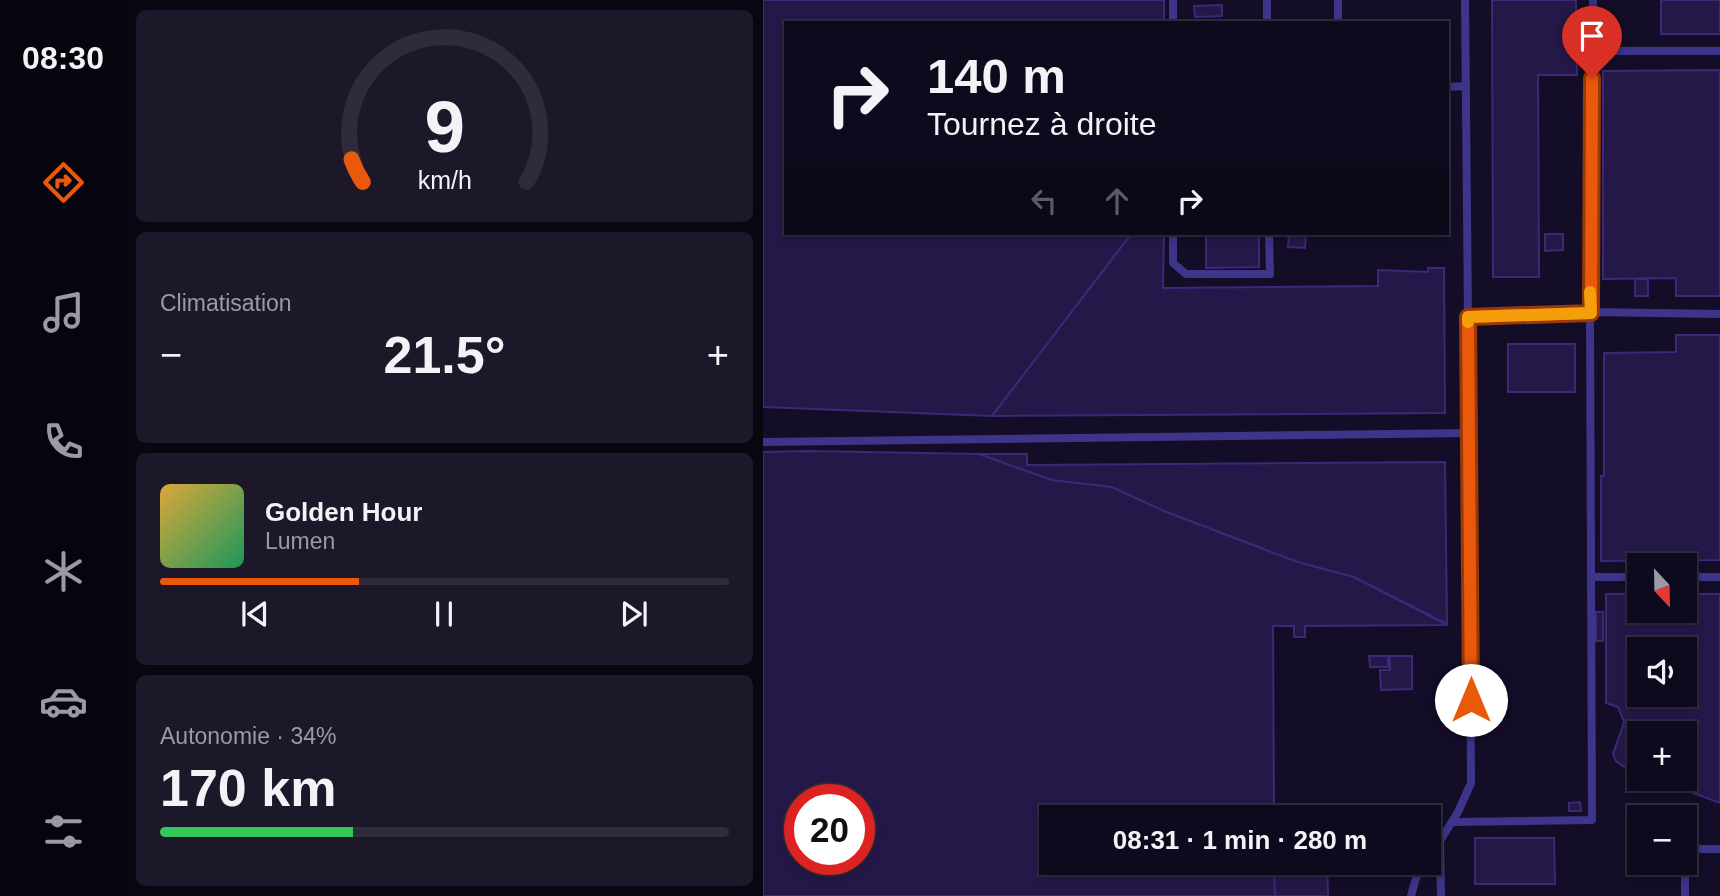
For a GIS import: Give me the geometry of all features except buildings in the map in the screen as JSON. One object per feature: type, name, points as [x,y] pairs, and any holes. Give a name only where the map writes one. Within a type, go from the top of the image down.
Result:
[{"type":"lane","points":[[1173,0],[1173,21]]},
{"type":"lane","points":[[1266,21],[1267,0]]},
{"type":"lane","points":[[1338,0],[1338,21]]},
{"type":"lane","points":[[1441,839],[1464,802],[1471,783],[1465,0]]},
{"type":"lane","points":[[1452,822],[1592,820],[1593,0]]},
{"type":"lane","points":[[1593,51],[1720,51]]},
{"type":"lane","points":[[1449,87],[1466,86]]},
{"type":"lane","points":[[1173,235],[1173,263],[1186,274],[1270,274],[1269,235]]},
{"type":"lane","points":[[1468,317],[1591,313],[1720,314]]},
{"type":"lane","points":[[763,442],[1469,433]]},
{"type":"lane","points":[[1591,577],[1627,577]]},
{"type":"lane","points":[[1697,577],[1720,577]]},
{"type":"lane","points":[[1697,849],[1720,849]]},
{"type":"lane","points":[[1411,896],[1418,875]]},
{"type":"lane","points":[[1441,875],[1441,896]]},
{"type":"lane","points":[[1685,875],[1685,896]]},
{"type":"slow traffic","points":[[1468,322],[1468,317],[1591,313],[1590,292]]},
{"type":"route","points":[[1471,700],[1468,317],[1591,313],[1592,78]]}]
